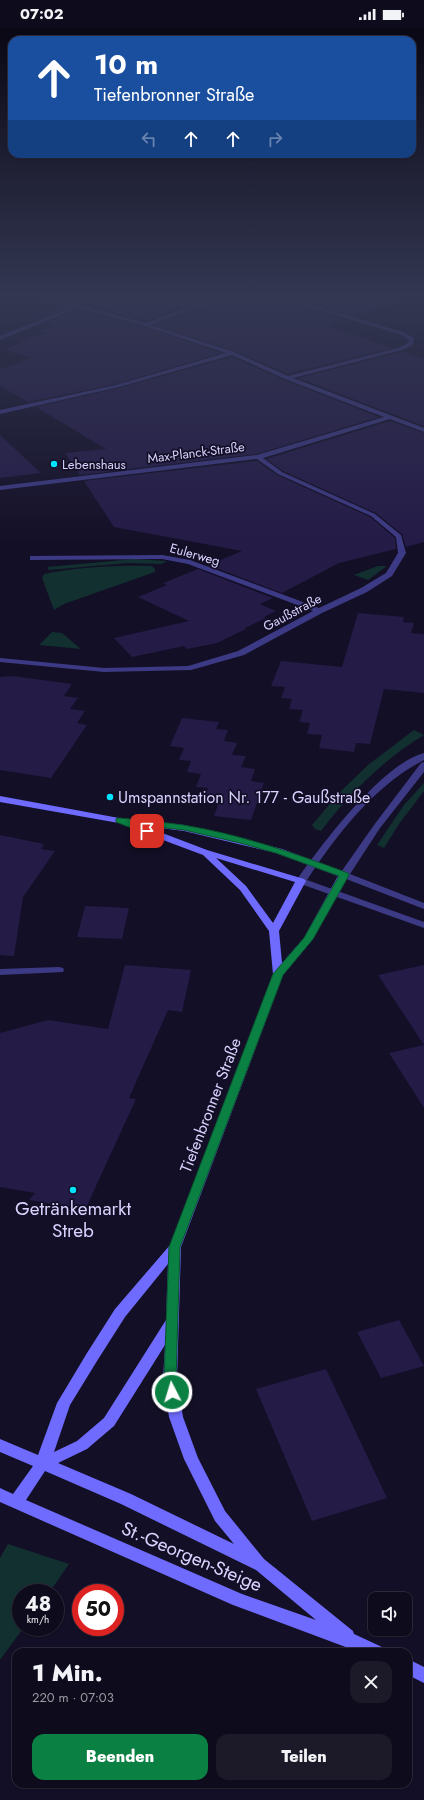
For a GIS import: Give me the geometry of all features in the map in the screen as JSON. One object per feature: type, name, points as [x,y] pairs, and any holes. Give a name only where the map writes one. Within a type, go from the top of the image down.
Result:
[{"type":"street","points":[[0,412],[139,380]]},
{"type":"street","points":[[291,380],[424,430]]},
{"type":"street","name":"Max-Planck-Straße","points":[[0,488],[258,457],[391,418]]},
{"type":"street","name":"Gaußstraße","points":[[0,660],[104,670],[188,668],[241,653],[319,611],[364,590],[389,574],[402,553],[399,536],[373,515],[280,473],[258,457]]},
{"type":"street","name":"Eulerweg","points":[[33,558],[162,557],[190,562],[319,611]]},
{"type":"street","points":[[204,852],[243,888],[274,931],[313,862],[351,817],[396,772],[424,756]]},
{"type":"street","points":[[344,875],[361,848],[398,798],[416,778],[424,764]]},
{"type":"street","points":[[0,799],[119,821],[184,828],[272,849],[313,862],[424,906]]},
{"type":"street","points":[[119,821],[204,852],[301,881],[424,925]]},
{"type":"street","name":"Tiefenbronner Straße","points":[[42,1464],[82,1445],[108,1422],[171,1323],[175,1247],[278,974],[308,939],[344,875]]},
{"type":"street","name":"Tiefenbronner Straße","points":[[274,931],[278,974]]},
{"type":"street","points":[[0,972],[59,970]]},
{"type":"street","name":"Tiefenbronner Straße","points":[[17,1501],[42,1464],[64,1403],[120,1314],[175,1247]]},
{"type":"street","points":[[171,1323],[170,1379],[176,1417],[191,1459],[220,1516],[261,1565]]},
{"type":"street","name":"St.-Georgen-Steige","points":[[0,1445],[126,1499],[261,1565],[354,1641]]},
{"type":"street","name":"St.-Georgen-Steige","points":[[0,1495],[17,1501],[239,1600],[354,1641],[368,1648]]},
{"type":"street","points":[[412,1669],[424,1675]]},
{"type":"green space","points":[[134,559],[167,561],[162,564],[128,563],[49,570],[47,567]]},
{"type":"green space","points":[[152,566],[155,569],[155,572],[64,604],[54,610],[42,578],[44,574],[84,568]]},
{"type":"green space","points":[[378,566],[387,566],[368,580],[354,575]]},
{"type":"green space","points":[[52,632],[62,633],[81,649],[39,645]]},
{"type":"green space","points":[[414,730],[424,735],[395,755],[368,778],[344,803],[321,831],[315,829],[312,825],[339,793],[368,765]]},
{"type":"green space","points":[[424,783],[424,791],[399,824],[384,848],[377,845],[404,805]]},
{"type":"green space","points":[[8,1544],[69,1564],[55,1584],[12,1584],[12,1636],[17,1636],[0,1660],[0,1558]]},
{"type":"building","points":[[0,380],[131,380],[28,402],[0,386]]},
{"type":"building","points":[[149,380],[283,380],[379,417],[257,454],[80,475],[65,453],[106,449],[36,407]]},
{"type":"building","points":[[302,380],[424,380],[424,426]]},
{"type":"building","points":[[390,421],[424,433],[424,542],[406,547],[402,534],[376,513],[283,471],[266,459]]},
{"type":"building","points":[[0,435],[41,473],[0,478]]},
{"type":"building","points":[[257,461],[277,475],[370,517],[395,538],[396,549],[339,563],[282,593],[208,565],[242,551],[114,527],[84,481]]},
{"type":"building","points":[[198,569],[273,598],[260,604],[276,611],[264,617],[266,618],[245,628],[246,629],[217,643],[187,649],[184,646],[132,657],[114,638],[189,621],[138,597],[167,585],[163,583]]},
{"type":"building","points":[[358,613],[404,617],[403,622],[414,623],[411,633],[424,634],[424,693],[384,689],[370,744],[356,743],[354,752],[319,748],[322,735],[307,734],[310,723],[299,722],[303,710],[289,709],[292,699],[281,698],[285,687],[271,686],[281,661],[342,667]]},
{"type":"building","points":[[13,676],[72,684],[64,696],[78,698],[70,709],[85,711],[77,723],[87,725],[51,778],[0,770],[0,677]]},
{"type":"building","points":[[182,718],[219,722],[216,729],[228,730],[224,741],[237,743],[232,755],[246,756],[241,767],[255,769],[251,781],[264,783],[251,820],[214,816],[219,802],[203,800],[208,788],[196,787],[201,774],[187,772],[191,761],[179,760],[184,748],[170,746]]},
{"type":"building","points":[[0,835],[44,844],[41,849],[55,851],[23,897],[14,956],[0,955]]},
{"type":"building","points":[[85,906],[129,908],[122,939],[77,937]]},
{"type":"building","points":[[125,965],[191,970],[182,1012],[168,1010],[129,1098],[136,1099],[85,1210],[29,1200],[35,1193],[0,1187],[0,1033],[48,1020],[108,1029]]},
{"type":"building","points":[[424,965],[424,1045],[378,975]]},
{"type":"building","points":[[424,1045],[424,1108],[389,1053]]},
{"type":"building","points":[[399,1320],[424,1366],[381,1378],[357,1332]]},
{"type":"building","points":[[326,1369],[387,1498],[312,1521],[256,1389]]},
{"type":"place","name":"Lebenshaus","points":[[54,464]]},
{"type":"place","name":"Umspannstation Nr. 177 - Gaußstraße","points":[[110,797]]},
{"type":"place","name":"Getränkemarkt Streb","points":[[73,1190]]},
{"type":"route","points":[[147,831],[119,821],[184,828],[242,841],[313,862],[344,875],[308,939],[278,974],[175,1247],[171,1323],[170,1379],[172,1392]]}]
